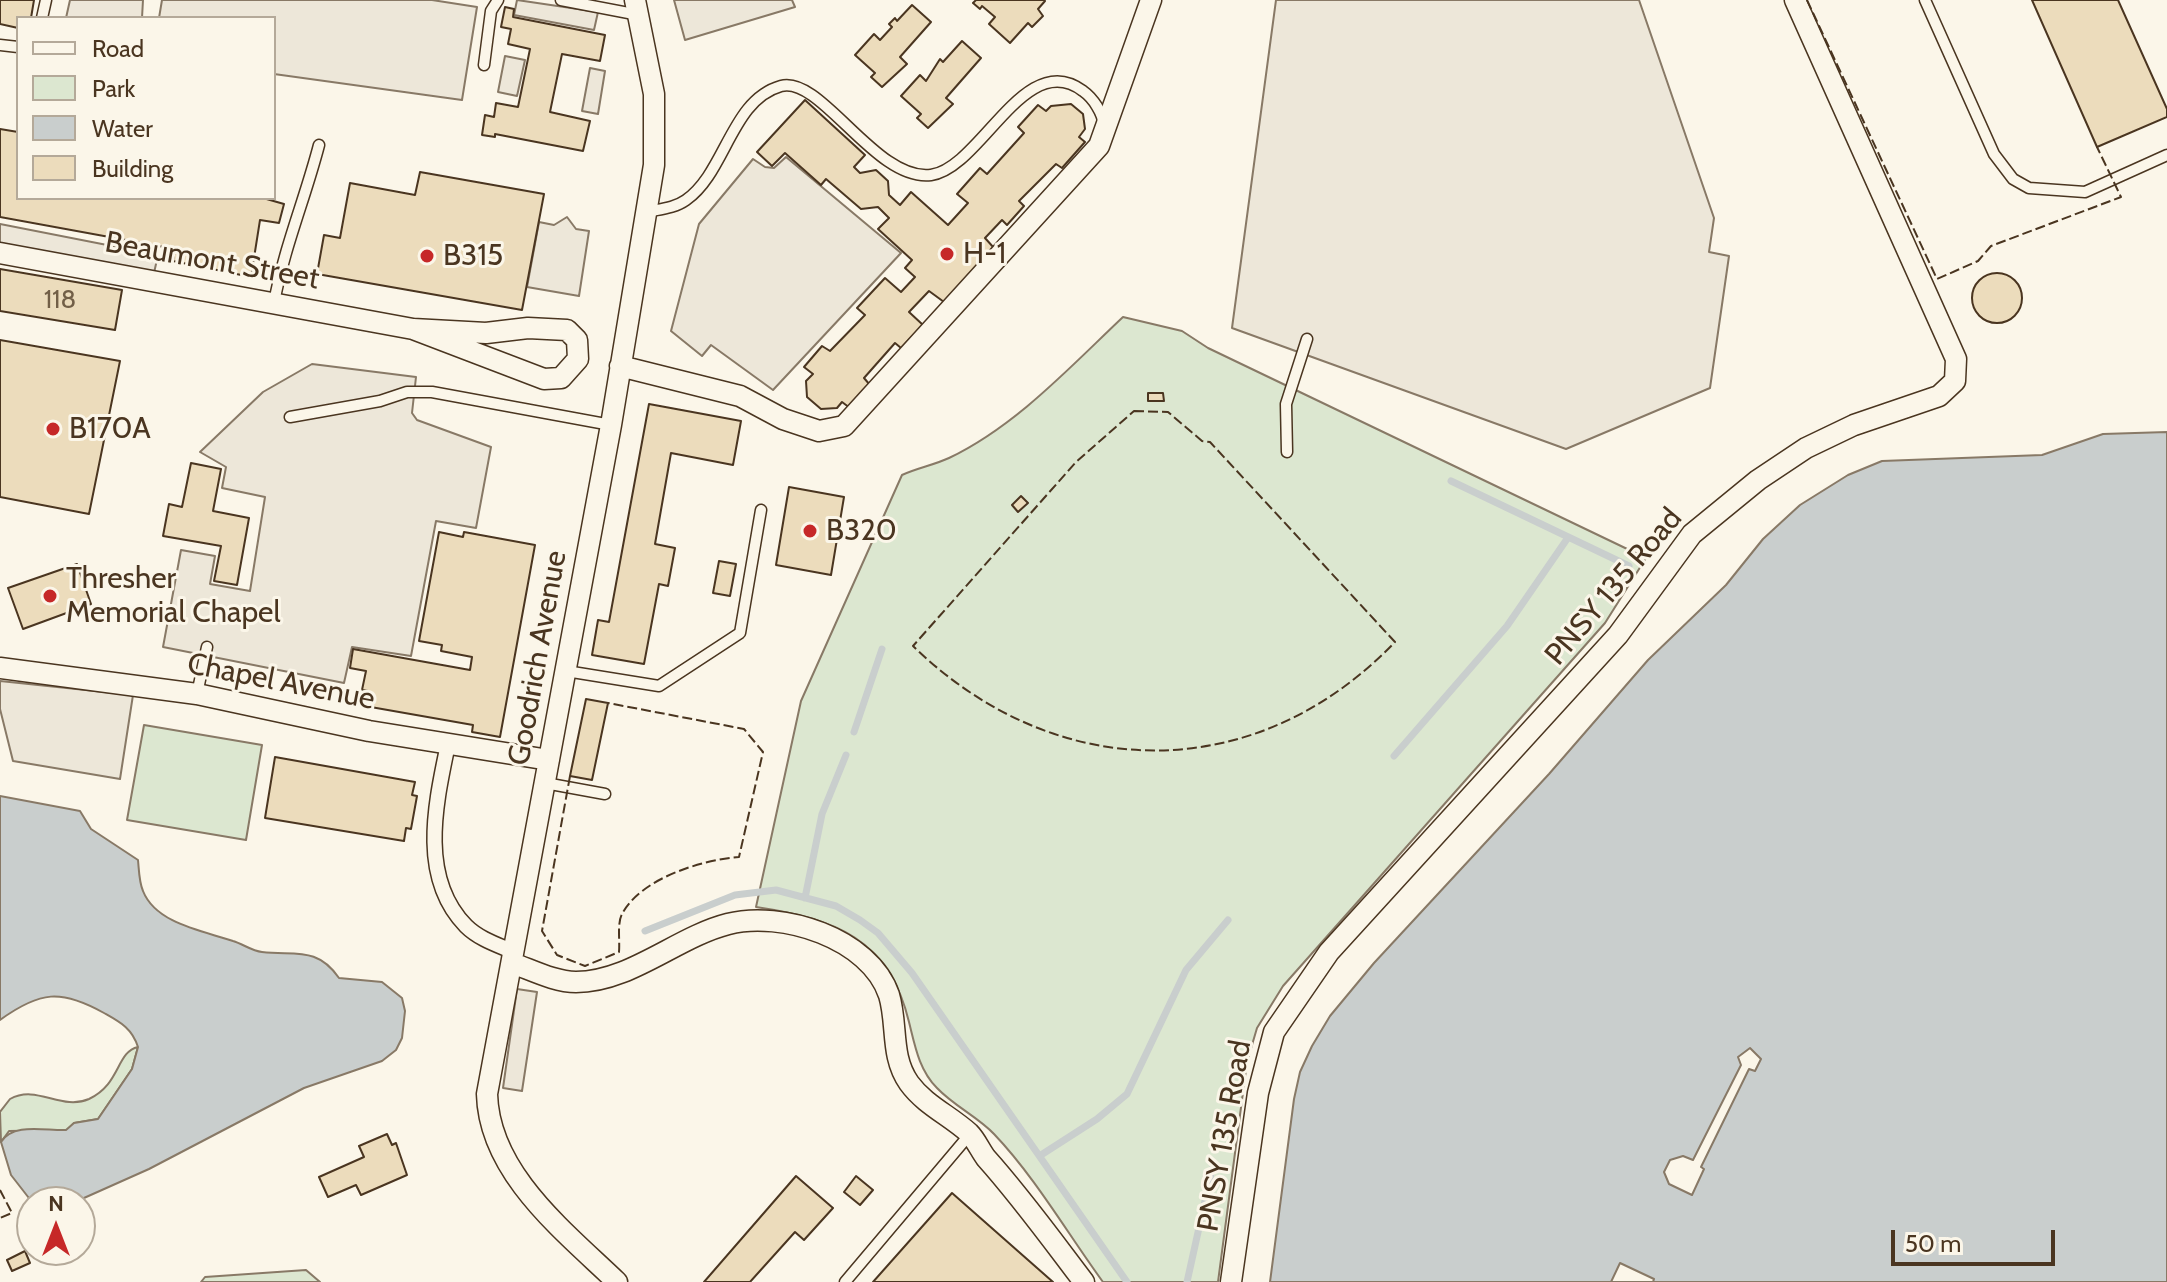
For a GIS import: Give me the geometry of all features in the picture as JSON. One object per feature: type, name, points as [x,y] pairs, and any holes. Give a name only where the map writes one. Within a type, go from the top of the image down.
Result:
[{"type":"street","points":[[620,366],[740,396],[783,419],[819,431],[844,426],[1094,152],[1105,130],[1151,0]]},
{"type":"street","name":"PNSY 135 Road","points":[[1231,1282],[1258,1093],[1274,1032],[1329,952],[1618,635],[1692,534],[1758,480],[1806,448],[1854,425],[1939,396],[1955,381],[1956,359],[1795,0]]},
{"type":"street","name":"Goodrich Avenue","points":[[617,1282],[517,1177],[494,1137],[488,1117],[487,1094],[611,425],[654,165],[655,118],[651,70],[636,4]]},
{"type":"street","name":"Beaumont Street","points":[[0,253],[413,329],[486,333],[559,327],[577,340],[578,359],[561,378],[544,379],[413,329]]},
{"type":"street","name":"Chapel Avenue","points":[[0,668],[197,694],[448,744],[549,760]]},
{"type":"street","points":[[448,744],[434,821],[436,864],[465,925],[513,958],[573,982],[619,972],[728,924],[758,921],[816,932],[849,948],[881,979],[889,995],[895,1052],[909,1083],[926,1103],[970,1134],[1084,1282]]},
{"type":"lane","points":[[484,65],[491,11],[498,0]]},
{"type":"lane","points":[[561,0],[636,4]]},
{"type":"lane","points":[[1925,0],[1994,154],[2013,179],[2029,188],[2085,192],[2167,155]]},
{"type":"lane","points":[[646,212],[688,199],[724,152],[752,105],[767,92],[789,84],[802,88],[892,165],[921,175],[951,169],[1019,98],[1041,85],[1062,83],[1078,87],[1094,102],[1105,130]]},
{"type":"lane","points":[[274,303],[283,256],[305,199],[319,145]]},
{"type":"lane","points":[[1287,452],[1286,404],[1307,339]]},
{"type":"lane","points":[[290,417],[380,401],[407,392],[432,392],[611,425]]},
{"type":"lane","points":[[566,671],[659,686],[740,633],[761,510]]},
{"type":"lane","points":[[197,694],[207,647]]},
{"type":"lane","points":[[545,783],[605,794]]},
{"type":"lane","points":[[845,1282],[970,1134]]},
{"type":"green space","points":[[1123,317],[1182,331],[1208,348],[1646,558],[1605,623],[1283,986],[1257,1028],[1247,1062],[1218,1282],[1103,1282],[1009,1151],[988,1128],[931,1081],[918,1057],[900,993],[888,970],[873,952],[834,927],[810,918],[756,907],[801,701],[902,475],[949,458],[997,430],[1020,413]]},
{"type":"green space","points":[[144,725],[262,745],[246,840],[127,820]]},
{"type":"green space","points":[[138,1047],[132,1069],[98,1119],[74,1123],[67,1130],[9,1131],[1,1142],[0,1112],[10,1099],[30,1094],[69,1102],[89,1099],[107,1085],[126,1055]]},
{"type":"green space","points":[[306,1270],[320,1282],[201,1282],[205,1277]]},
{"type":"shaded area","points":[[70,0],[143,0],[142,16],[66,16]]},
{"type":"shaded area","points":[[162,0],[432,0],[477,7],[462,100],[276,74],[276,16],[159,16]]},
{"type":"shaded area","points":[[517,0],[598,12],[594,30],[514,15]]},
{"type":"shaded area","points":[[674,0],[792,0],[795,7],[685,40]]},
{"type":"shaded area","points":[[1276,0],[1639,0],[1714,218],[1709,252],[1729,256],[1710,388],[1566,449],[1232,328]]},
{"type":"shaded area","points":[[505,56],[525,60],[517,96],[498,92]]},
{"type":"shaded area","points":[[590,68],[605,71],[598,114],[582,111]]},
{"type":"shaded area","points":[[786,157],[901,253],[773,390],[711,345],[702,356],[671,331],[699,224],[753,159],[765,167],[774,168]]},
{"type":"shaded area","points":[[567,217],[576,229],[589,231],[579,296],[527,287],[539,222],[554,225]]},
{"type":"shaded area","points":[[0,224],[158,255],[154,273],[0,243]]},
{"type":"shaded area","points":[[312,364],[416,377],[412,413],[417,420],[491,447],[476,528],[436,521],[411,656],[352,647],[344,683],[163,647],[181,550],[215,556],[210,584],[250,591],[265,497],[222,488],[226,467],[200,452],[263,392]]},
{"type":"shaded area","points":[[0,681],[133,695],[120,779],[13,761],[0,709]]},
{"type":"shaded area","points":[[517,989],[537,992],[522,1091],[503,1088]]},
{"type":"water","points":[[2167,432],[2167,1282],[1270,1282],[1300,1072],[1330,1016],[1374,963],[1549,774],[1648,660],[1726,585],[1763,539],[1800,505],[1848,475],[1882,461],[2042,455],[2103,434]]},
{"type":"water","points":[[0,796],[80,811],[91,829],[138,860],[143,891],[149,902],[170,919],[258,951],[314,957],[331,968],[339,978],[382,982],[402,998],[405,1011],[402,1038],[396,1050],[382,1061],[304,1088],[149,1169],[96,1193],[96,1186],[20,1186],[11,1175],[1,1142],[13,1132],[66,1130],[74,1123],[98,1119],[132,1069],[138,1047],[132,1035],[120,1023],[89,1005],[63,997],[27,1003],[0,1020]]},
{"type":"pier","points":[[1750,1048],[1761,1059],[1755,1071],[1749,1069],[1701,1167],[1704,1169],[1692,1195],[1669,1184],[1664,1172],[1670,1160],[1683,1156],[1693,1160],[1741,1065],[1738,1057]]},
{"type":"pier","points":[[1620,1263],[1654,1279],[1653,1282],[1611,1282]]},
{"type":"building","points":[[0,0],[34,0],[31,16],[16,16],[16,28],[0,24]]},
{"type":"building","points":[[976,0],[1045,1],[1038,9],[1043,16],[1032,27],[1028,23],[1010,43],[989,24],[995,17],[973,3]]},
{"type":"building","points":[[2032,0],[2118,0],[2167,109],[2167,117],[2097,147]]},
{"type":"building","points":[[912,5],[931,22],[900,57],[907,64],[882,87],[871,77],[875,73],[855,55],[874,34],[880,40],[892,27],[889,24],[895,18],[897,21]]},
{"type":"building","points":[[505,7],[514,9],[513,17],[605,35],[600,61],[562,54],[550,112],[590,121],[583,151],[495,134],[495,137],[482,135],[485,115],[494,117],[496,103],[518,107],[530,49],[508,44],[511,29],[501,27]]},
{"type":"building","points":[[962,41],[981,58],[946,98],[953,104],[928,128],[917,118],[921,114],[901,96],[920,75],[926,81],[940,59],[943,62]]},
{"type":"building","name":"H-1","points":[[805,100],[865,155],[854,167],[860,173],[876,170],[888,181],[889,195],[900,205],[911,192],[948,225],[968,203],[957,194],[980,168],[987,174],[1024,133],[1018,127],[1038,105],[1046,111],[1051,106],[1071,104],[1083,114],[1085,129],[1079,137],[1085,142],[1062,168],[1056,164],[1019,201],[1024,206],[1007,225],[1002,220],[985,238],[994,248],[944,302],[929,291],[909,312],[923,325],[901,348],[895,343],[864,378],[870,385],[850,408],[842,402],[837,408],[821,409],[807,397],[806,381],[813,374],[804,367],[822,346],[830,351],[865,315],[857,308],[885,278],[901,292],[915,277],[905,268],[912,260],[878,229],[889,218],[878,207],[861,209],[826,179],[821,185],[785,153],[772,166],[757,152]]},
{"type":"building","points":[[0,129],[16,132],[16,200],[270,200],[284,204],[279,223],[260,220],[251,277],[173,261],[175,249],[0,217]]},
{"type":"building","name":"B315","points":[[420,172],[544,194],[522,310],[317,274],[324,235],[340,238],[350,183],[415,195]]},
{"type":"building","points":[[0,269],[122,290],[115,330],[0,311]]},
{"type":"building","points":[[1997,273],[2014,281],[2022,298],[2014,315],[1997,323],[1980,315],[1972,298],[1980,281]]},
{"type":"building","name":"B170A","points":[[0,340],[120,361],[89,514],[0,497]]},
{"type":"building","points":[[1148,393],[1163,393],[1164,401],[1148,401]]},
{"type":"building","points":[[649,404],[741,421],[733,465],[671,453],[655,544],[675,548],[668,586],[659,584],[644,664],[592,655],[598,620],[609,622]]},
{"type":"building","points":[[191,463],[221,469],[213,511],[249,518],[237,585],[214,581],[221,546],[163,536],[169,504],[182,507]]},
{"type":"building","name":"B320","points":[[789,487],[844,497],[831,575],[776,565]]},
{"type":"building","points":[[1021,496],[1028,503],[1018,512],[1012,505]]},
{"type":"building","points":[[439,532],[463,537],[464,532],[535,545],[500,737],[472,732],[473,725],[365,706],[368,691],[362,690],[366,671],[350,668],[353,649],[470,670],[472,657],[441,651],[442,645],[419,641]]},
{"type":"building","points":[[719,561],[736,564],[730,596],[713,593]]},
{"type":"building","name":"Thresher Memorial Chapel","points":[[77,564],[91,604],[23,629],[8,588]]},
{"type":"building","points":[[586,699],[608,703],[592,780],[570,776]]},
{"type":"building","points":[[275,757],[415,782],[412,795],[417,796],[411,829],[406,828],[404,841],[265,818]]},
{"type":"building","points":[[387,1134],[392,1145],[396,1143],[407,1175],[361,1195],[356,1185],[328,1197],[319,1177],[364,1157],[359,1146]]},
{"type":"building","points":[[796,1176],[833,1208],[804,1240],[795,1232],[750,1282],[704,1282]]},
{"type":"building","points":[[856,1176],[873,1190],[860,1205],[844,1192]]},
{"type":"building","points":[[952,1193],[1053,1282],[873,1282]]},
{"type":"building","points":[[16,1256],[16,1266],[23,1266],[12,1271],[7,1260]]},
{"type":"waterway","points":[[1451,481],[1629,566]]},
{"type":"waterway","points":[[1394,756],[1507,626],[1567,539]]},
{"type":"waterway","points":[[854,732],[882,649]]},
{"type":"waterway","points":[[805,898],[822,814],[846,755]]},
{"type":"waterway","points":[[645,931],[735,895],[776,890],[836,906],[878,933],[912,973],[1127,1282]]},
{"type":"waterway","points":[[1041,1155],[1097,1119],[1127,1094],[1186,970],[1228,920]]},
{"type":"waterway","points":[[1187,1282],[1212,1169]]},
{"type":"fence","points":[[1807,0],[1937,279],[1978,261],[1991,246],[2121,197],[2097,147]]},
{"type":"fence","points":[[1134,411],[1168,412],[1202,441],[1210,442],[1395,642],[1340,690],[1281,723],[1219,744],[1156,750],[1092,744],[1029,724],[969,692],[913,646],[1076,462],[1134,411]]},
{"type":"fence","points":[[570,776],[542,931],[557,955],[585,966],[619,952],[620,918],[643,890],[691,867],[739,857],[763,752],[744,729],[608,703]]},
{"type":"fence","points":[[0,1190],[12,1213],[0,1218]]},
{"type":"place","name":"H-1","points":[[947,254]]},
{"type":"place","name":"B315","points":[[427,256]]},
{"type":"place","name":"B170A","points":[[53,429]]},
{"type":"place","name":"B320","points":[[810,531]]},
{"type":"place","name":"Thresher Memorial Chapel","points":[[50,596]]}]
